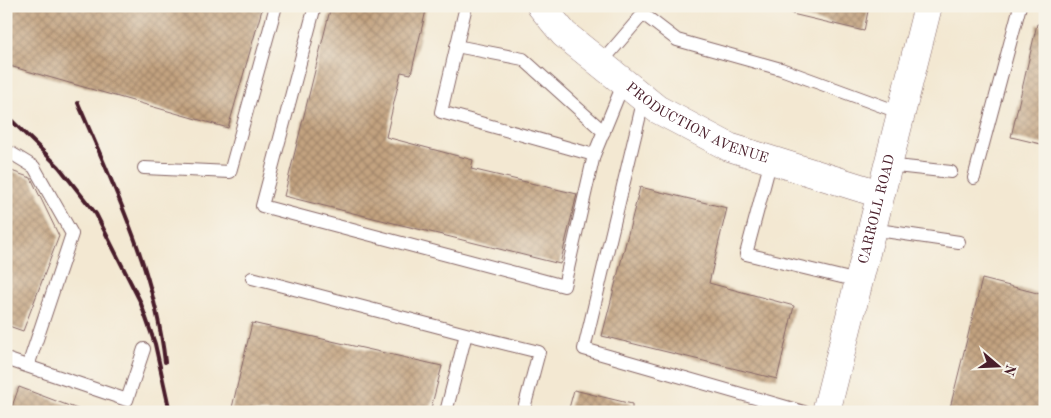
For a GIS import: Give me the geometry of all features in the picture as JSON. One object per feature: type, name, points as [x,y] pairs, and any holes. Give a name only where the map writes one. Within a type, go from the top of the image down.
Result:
[{"type":"main road","name":"CARROLL ROAD","points":[[826,412],[928,6]]},
{"type":"main road","name":"PRODUCTION AVENUE","points":[[551,10],[564,34],[657,109],[728,147],[880,194]]},
{"type":"lane","points":[[144,168],[230,172],[276,6]]},
{"type":"lane","points":[[315,6],[262,206],[564,286],[594,155],[604,132],[634,90]]},
{"type":"lane","points":[[466,6],[441,112],[594,155]]},
{"type":"lane","points":[[974,178],[1020,6]]},
{"type":"lane","points":[[600,63],[644,10],[677,40],[781,70],[901,113]]},
{"type":"lane","points":[[456,46],[523,60],[604,132]]},
{"type":"lane","points":[[634,90],[584,349],[804,412]]},
{"type":"lane","points":[[6,150],[34,166],[72,234],[28,366]]},
{"type":"lane","points":[[771,160],[746,254],[858,281]]},
{"type":"lane","points":[[887,165],[951,172]]},
{"type":"lane","points":[[871,229],[959,242]]},
{"type":"lane","points":[[252,278],[539,352],[523,412]]},
{"type":"lane","points":[[446,412],[466,334]]},
{"type":"lane","points":[[6,359],[127,400],[144,349]]},
{"type":"building","points":[[6,6],[263,6],[228,128],[6,65]]},
{"type":"building","points":[[331,6],[427,6],[411,74],[401,72],[386,137],[473,160],[471,169],[577,194],[560,264],[284,196]]},
{"type":"building","points":[[792,6],[869,6],[864,31],[792,14]]},
{"type":"building","points":[[1037,24],[1045,25],[1045,145],[1011,137]]},
{"type":"building","points":[[6,169],[31,178],[59,236],[23,331],[6,325]]},
{"type":"building","points":[[640,187],[727,208],[709,283],[794,306],[777,379],[602,336]]},
{"type":"building","points":[[982,279],[1045,295],[1045,412],[949,412]]},
{"type":"building","points":[[252,323],[442,366],[430,412],[231,412]]},
{"type":"building","points":[[19,387],[80,410],[80,412],[10,412]]},
{"type":"building","points":[[574,390],[632,404],[632,412],[568,412]]},
{"type":"railway","points":[[78,103],[119,198],[143,262],[160,328],[165,362]]},
{"type":"railway","points":[[6,115],[59,167],[96,214],[140,301],[155,344],[170,412]]}]
